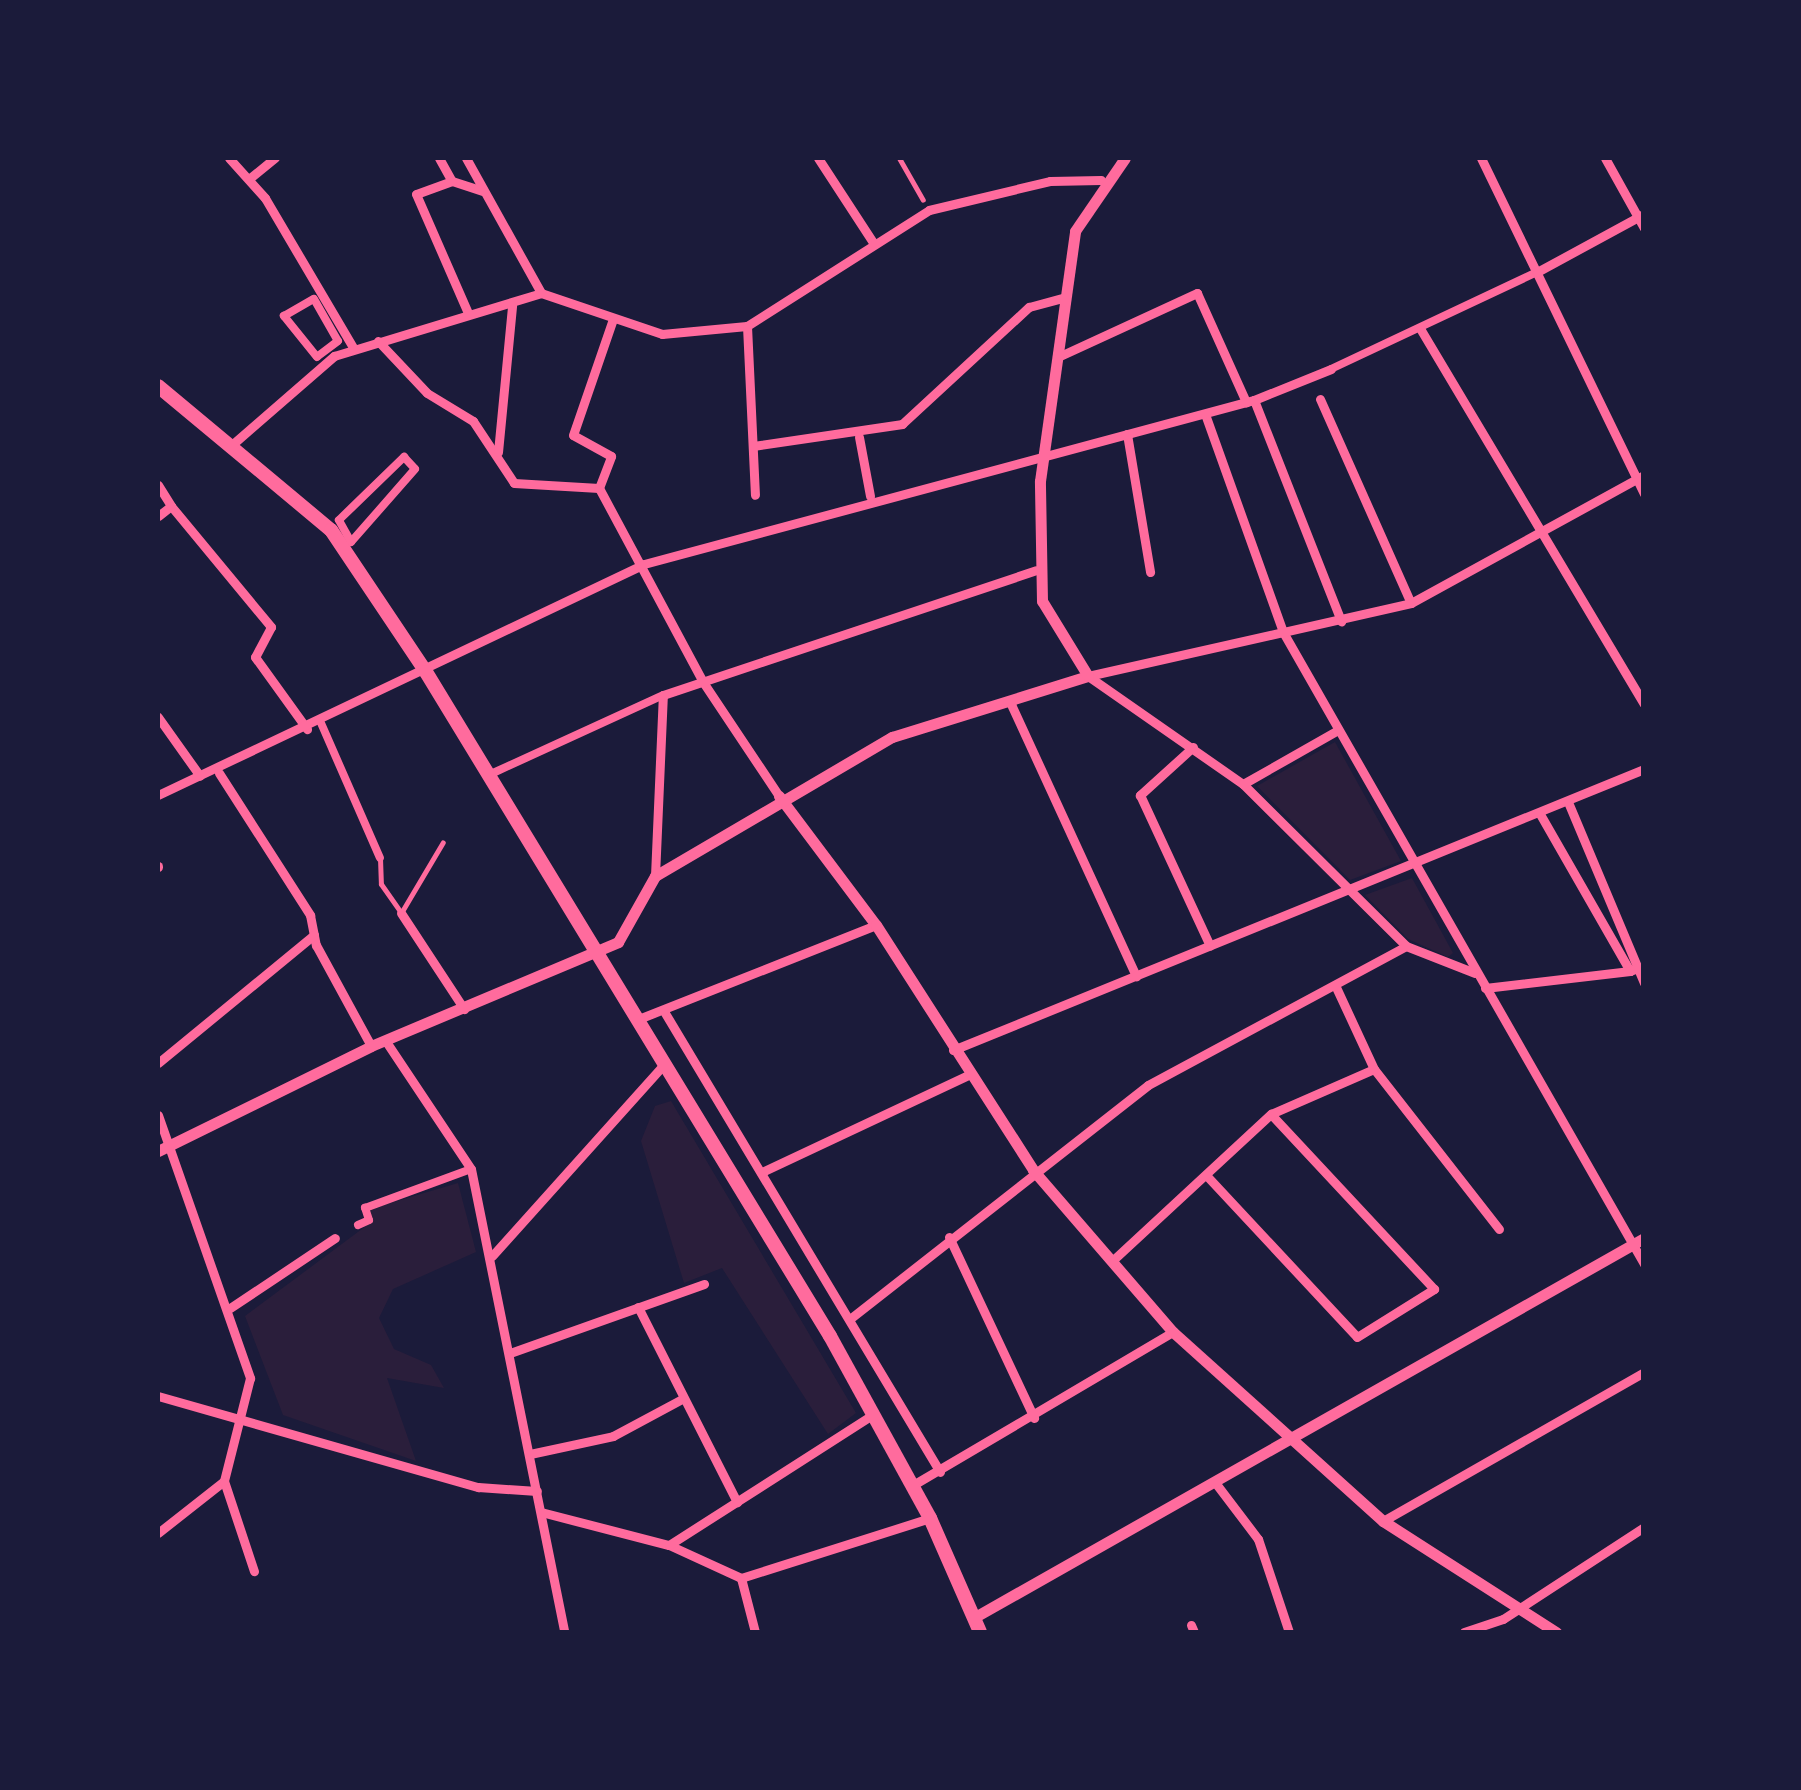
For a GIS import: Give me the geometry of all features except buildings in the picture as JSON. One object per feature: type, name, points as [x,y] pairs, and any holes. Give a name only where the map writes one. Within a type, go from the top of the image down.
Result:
[{"type":"main road","points":[[158,386],[234,443],[331,530],[426,672],[493,774],[874,1414],[930,1518],[980,1632]]},
{"type":"street","points":[[229,158],[250,178],[354,349]]},
{"type":"street","points":[[250,178],[275,158]]},
{"type":"street","points":[[438,158],[452,181]]},
{"type":"street","points":[[466,158],[542,293],[662,334],[747,326],[941,205],[1101,180]]},
{"type":"street","points":[[818,158],[874,244]]},
{"type":"street","points":[[1125,158],[1101,180],[1075,231],[1062,298],[1060,356],[1043,456],[1036,570],[1042,601],[1088,676],[1243,784],[1406,946],[1475,973]]},
{"type":"street","points":[[1481,158],[1640,477],[1644,494]]},
{"type":"street","points":[[1605,158],[1641,216],[1644,228]]},
{"type":"street","points":[[468,313],[416,194],[452,181],[482,191]]},
{"type":"street","points":[[159,797],[200,776],[219,773],[644,564],[870,496],[1043,456],[1250,401],[1421,330],[1641,216]]},
{"type":"street","points":[[234,443],[293,386],[354,349],[468,313],[512,306],[542,293]]},
{"type":"street","points":[[1060,356],[1197,293],[1250,401],[1341,620]]},
{"type":"street","points":[[753,446],[859,437],[902,424],[1029,306],[1062,298]]},
{"type":"street","points":[[314,299],[338,341],[318,357],[284,316],[314,299]]},
{"type":"street","points":[[498,452],[512,306]]},
{"type":"street","points":[[599,488],[611,456],[573,436],[612,319]]},
{"type":"street","points":[[747,326],[755,496]]},
{"type":"street","points":[[1421,330],[1644,704]]},
{"type":"street","points":[[378,342],[498,452],[514,483],[599,488]]},
{"type":"street","points":[[1320,399],[1411,603]]},
{"type":"street","points":[[1205,414],[1283,632],[1412,865],[1638,1241],[1644,1264]]},
{"type":"street","points":[[1127,434],[1150,572]]},
{"type":"street","points":[[859,437],[870,496]]},
{"type":"street","points":[[404,456],[415,469],[351,542],[339,520],[404,456]]},
{"type":"street","points":[[655,876],[779,796],[892,738],[1088,676],[1411,603],[1640,477]]},
{"type":"street","points":[[158,486],[271,627],[255,658],[307,729]]},
{"type":"street","points":[[599,488],[644,564],[702,682],[779,796],[876,925],[1033,1170],[1173,1332],[1289,1439],[1383,1521],[1556,1632]]},
{"type":"street","points":[[158,516],[171,506]]},
{"type":"street","points":[[493,774],[662,695],[1036,570]]},
{"type":"street","points":[[158,1152],[384,1040],[618,942],[655,876],[662,695]]},
{"type":"street","points":[[1010,702],[1136,976]]},
{"type":"street","points":[[158,717],[200,776]]},
{"type":"street","points":[[321,722],[380,858]]},
{"type":"street","points":[[1243,784],[1338,730]]},
{"type":"street","points":[[1193,747],[1140,795],[1210,946]]},
{"type":"street","points":[[953,1050],[1644,769]]},
{"type":"street","points":[[219,773],[314,935],[371,1046]]},
{"type":"street","points":[[1568,802],[1634,970]]},
{"type":"street","points":[[1540,814],[1644,982]]},
{"type":"street","points":[[402,913],[464,1009]]},
{"type":"street","points":[[636,1020],[665,1014],[876,925]]},
{"type":"street","points":[[158,1063],[314,935]]},
{"type":"street","points":[[851,1318],[948,1236],[1148,1085],[1406,946]]},
{"type":"street","points":[[1485,988],[1634,970]]},
{"type":"street","points":[[1335,986],[1374,1069],[1498,1229]]},
{"type":"street","points":[[665,1014],[940,1472]]},
{"type":"street","points":[[384,1040],[471,1169],[492,1256],[564,1632]]},
{"type":"street","points":[[492,1256],[666,1063]]},
{"type":"street","points":[[1112,1261],[1272,1114],[1374,1069]]},
{"type":"street","points":[[762,1172],[970,1074]]},
{"type":"street","points":[[1206,1175],[1356,1337],[1434,1289],[1272,1114]]},
{"type":"street","points":[[158,1116],[230,1308],[250,1378],[224,1481],[254,1571]]},
{"type":"street","points":[[358,1225],[369,1220],[365,1208],[471,1169]]},
{"type":"street","points":[[948,1236],[1034,1418]]},
{"type":"street","points":[[230,1308],[335,1238]]},
{"type":"street","points":[[975,1617],[1217,1485],[1289,1439],[1638,1241]]},
{"type":"street","points":[[510,1352],[704,1284]]},
{"type":"street","points":[[638,1307],[737,1502]]},
{"type":"street","points":[[913,1486],[1034,1418],[1173,1332]]},
{"type":"street","points":[[1383,1521],[1644,1372]]},
{"type":"street","points":[[158,1396],[478,1487],[536,1491]]},
{"type":"street","points":[[530,1454],[613,1436],[682,1398]]},
{"type":"street","points":[[668,1545],[874,1414]]},
{"type":"street","points":[[158,1533],[224,1481]]},
{"type":"street","points":[[1217,1485],[1258,1539],[1290,1632]]},
{"type":"street","points":[[540,1512],[668,1545],[741,1578],[930,1518]]},
{"type":"street","points":[[1464,1632],[1504,1619],[1514,1604],[1644,1527]]},
{"type":"street","points":[[741,1578],[755,1632]]},
{"type":"lane","points":[[899,158],[924,200]]},
{"type":"lane","points":[[380,858],[381,884],[402,913],[443,842]]},
{"type":"shaded area","points":[[1335,742],[1401,861],[1350,880],[1257,786]]},
{"type":"shaded area","points":[[1412,878],[1453,953],[1448,957],[1408,939],[1365,895]]},
{"type":"shaded area","points":[[671,1101],[856,1413],[828,1434],[722,1268],[684,1283],[641,1141],[655,1106]]},
{"type":"shaded area","points":[[458,1183],[476,1252],[393,1289],[379,1318],[394,1349],[431,1365],[444,1388],[387,1378],[416,1461],[283,1415],[245,1316],[366,1226],[370,1209]]}]
